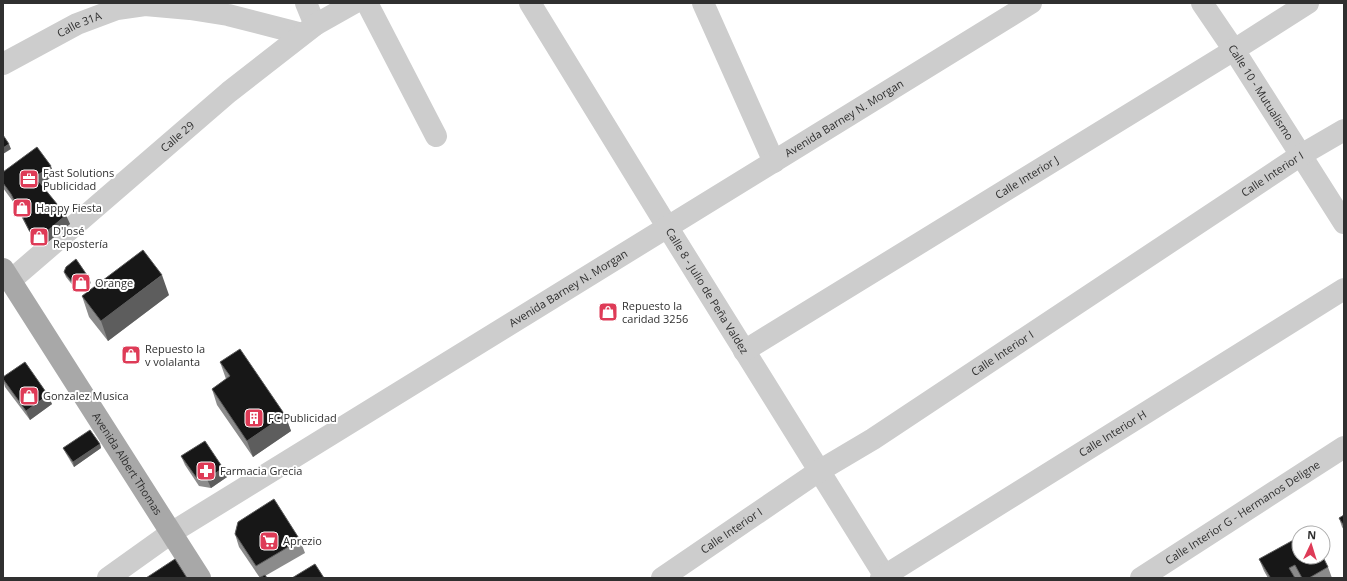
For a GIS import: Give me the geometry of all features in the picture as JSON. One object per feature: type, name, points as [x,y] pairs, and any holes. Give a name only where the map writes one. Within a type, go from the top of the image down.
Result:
[{"type":"main road","name":"Avenida Albert Thomas","points":[[6,275],[200,578]]},
{"type":"street","points":[[306,3],[309,30]]},
{"type":"street","name":"Calle 29","points":[[6,275],[229,92],[309,30],[354,3]]},
{"type":"street","points":[[367,3],[436,136]]},
{"type":"street","name":"Calle 8 - Julio de Peña Valdez","points":[[530,3],[884,577]]},
{"type":"street","points":[[703,3],[774,162]]},
{"type":"street","name":"Avenida Barney N. Morgan","points":[[108,578],[171,533],[1031,3]]},
{"type":"street","name":"Calle 10 - Mutualismo","points":[[1202,3],[1234,50],[1344,223]]},
{"type":"street","name":"Calle Interior J","points":[[744,350],[1234,50],[1308,3]]},
{"type":"street","name":"Calle 31A","points":[[3,64],[77,24],[117,9],[145,4],[228,15],[309,30]]},
{"type":"street","name":"Calle Interior I","points":[[662,578],[819,471],[880,435],[1301,155],[1344,130]]},
{"type":"street","name":"Calle Interior H","points":[[884,577],[1344,288]]},
{"type":"street","name":"Calle Interior G - Hermanos Deligne","points":[[1140,578],[1344,447]]},
{"type":"building","points":[[3,135],[9,144],[3,148]]},
{"type":"building","points":[[37,147],[51,166],[35,177],[66,215],[45,233],[40,236],[34,236],[30,232],[11,194],[3,183],[3,172]]},
{"type":"building","points":[[143,250],[162,275],[101,321],[82,296]]},
{"type":"building","points":[[76,259],[89,278],[76,287],[64,272],[66,267]]},
{"type":"building","name":"FC Publicidad","points":[[240,349],[285,415],[247,441],[212,389],[230,376],[220,362]]},
{"type":"building","name":"Gonzalez Musica","points":[[25,362],[48,395],[26,411],[3,379],[3,377]]},
{"type":"building","points":[[90,430],[100,444],[73,462],[63,448]]},
{"type":"building","name":"Farmacia Grecia","points":[[205,441],[223,468],[207,479],[196,477],[181,456]]},
{"type":"building","name":"Aprezio","points":[[274,499],[300,540],[256,566],[235,534],[238,522]]},
{"type":"building","points":[[1344,515],[1344,526],[1339,518]]},
{"type":"building","points":[[1291,541],[1291,565],[1295,565],[1289,568],[1295,578],[1269,578],[1270,577],[1259,559]]},
{"type":"building","points":[[175,559],[187,578],[146,578]]},
{"type":"building","points":[[315,564],[324,578],[292,578]]},
{"type":"building","points":[[1295,565],[1327,565],[1328,567],[1309,578],[1302,578]]},
{"type":"building","points":[[265,575],[267,578],[259,578]]},
{"type":"place","name":"Fast Solutions Publicidad","points":[[29,179]]},
{"type":"place","name":"Happy Fiesta","points":[[22,208]]},
{"type":"place","name":"D'José Repostería","points":[[39,237]]},
{"type":"place","name":"Orange","points":[[81,283]]},
{"type":"place","name":"Repuesto la caridad 3256","points":[[608,312]]},
{"type":"place","name":"Repuesto la v volalanta","points":[[131,355]]},
{"type":"place","name":"Gonzalez Musica","points":[[29,396]]},
{"type":"place","name":"FC Publicidad","points":[[254,418]]},
{"type":"place","name":"Farmacia Grecia","points":[[206,471]]},
{"type":"place","name":"Aprezio","points":[[269,541]]}]
